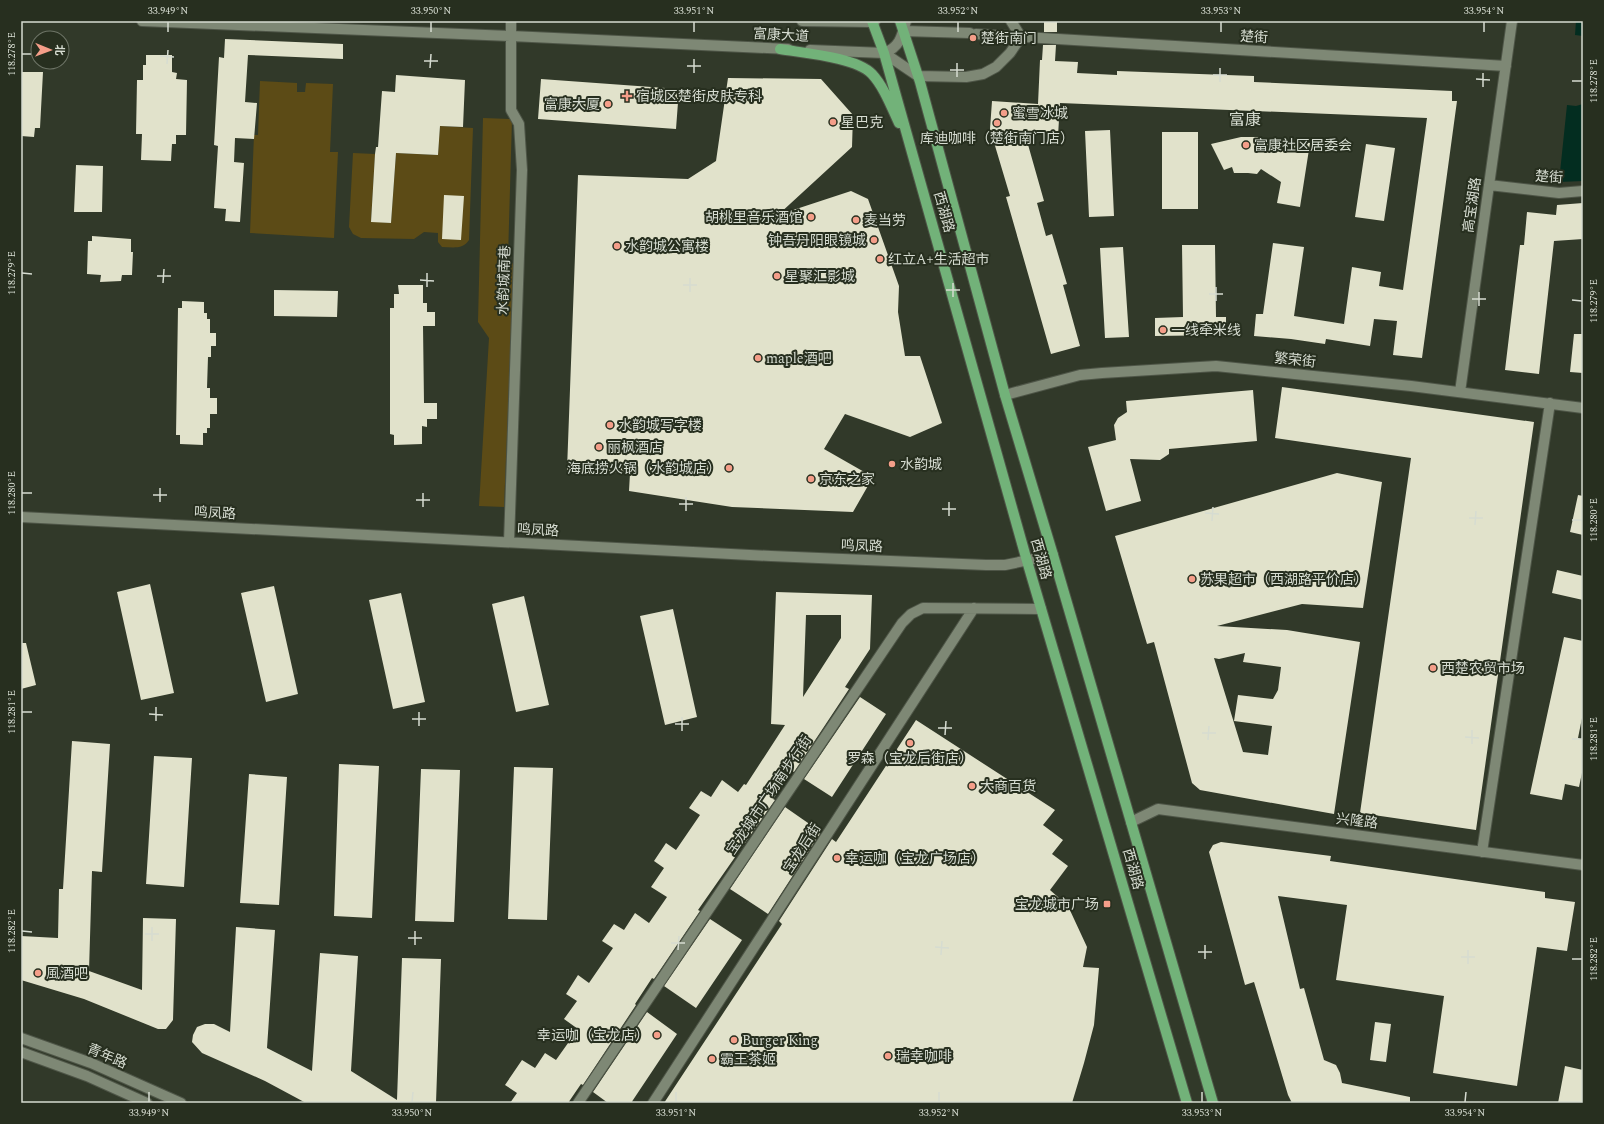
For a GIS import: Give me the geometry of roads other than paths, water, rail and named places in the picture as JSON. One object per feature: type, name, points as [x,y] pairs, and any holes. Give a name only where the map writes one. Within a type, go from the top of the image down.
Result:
[{"type":"main road","name":"西湖路","points":[[873,21],[884,53],[912,150],[1041,609],[1187,1103]]},
{"type":"main road","name":"西湖路","points":[[900,21],[905,26],[1005,395],[1054,555],[1213,1103]]},
{"type":"main road","points":[[780,49],[848,61],[871,73],[887,97],[912,150]]},
{"type":"street","name":"富康大道","points":[[142,21],[884,53]]},
{"type":"street","name":"水韵城南巷","points":[[508,542],[522,170],[519,124],[511,110],[511,21]]},
{"type":"street","name":"富康大道","points":[[802,21],[873,21]]},
{"type":"street","points":[[905,26],[900,42],[896,47],[884,53],[918,76],[966,77],[983,74],[996,67],[1010,54],[1021,37],[1011,21]]},
{"type":"street","name":"高宝湖路","points":[[1460,392],[1512,21]]},
{"type":"street","name":"楚街","points":[[905,26],[973,34],[1506,66]]},
{"type":"street","name":"楚街","points":[[1489,185],[1559,193],[1583,191]]},
{"type":"street","name":"繁荣街","points":[[1005,395],[1080,375],[1102,372],[1216,366],[1460,392],[1583,408]]},
{"type":"street","points":[[1482,852],[1550,403]]},
{"type":"street","name":"鸣凤路","points":[[21,517],[771,556],[986,565],[1005,565],[1054,555]]},
{"type":"street","name":"宝龙城市广场南步行街","points":[[578,1103],[902,623],[911,614],[923,608],[1041,609]]},
{"type":"street","name":"宝龙后街","points":[[653,1103],[974,608]]},
{"type":"street","name":"兴隆路","points":[[1131,822],[1158,809],[1583,865]]},
{"type":"street","name":"青年路","points":[[21,1038],[91,1063],[181,1103]]},
{"type":"street","name":"青年路","points":[[21,1052],[87,1076],[147,1103]]},
{"type":"place","name":"楚街南门","points":[[973,38]]},
{"type":"place","name":"宿城区楚街皮肤专科","points":[[627,96]]},
{"type":"place","name":"富康大厦","points":[[608,104]]},
{"type":"place","name":"蜜雪冰城","points":[[1004,113]]},
{"type":"place","name":"星巴克","points":[[833,122]]},
{"type":"place","name":"库迪咖啡（楚街南门店）","points":[[997,123]]},
{"type":"place","name":"富康社区居委会","points":[[1246,145]]},
{"type":"place","name":"胡桃里音乐酒馆","points":[[811,217]]},
{"type":"place","name":"麦当劳","points":[[856,220]]},
{"type":"place","name":"钟吾丹阳眼镜城","points":[[874,240]]},
{"type":"place","name":"水韵城公寓楼","points":[[617,246]]},
{"type":"place","name":"红立A+生活超市","points":[[880,259]]},
{"type":"place","name":"星聚汇影城","points":[[777,276]]},
{"type":"place","name":"一线牵米线","points":[[1163,330]]},
{"type":"place","name":"maple酒吧","points":[[758,358]]},
{"type":"place","name":"水韵城写字楼","points":[[610,425]]},
{"type":"place","name":"丽枫酒店","points":[[599,447]]},
{"type":"place","name":"水韵城","points":[[892,464]]},
{"type":"place","name":"海底捞火锅（水韵城店）","points":[[729,468]]},
{"type":"place","name":"京东之家","points":[[811,479]]},
{"type":"place","name":"苏果超市（西湖路平价店）","points":[[1192,579]]},
{"type":"place","name":"西楚农贸市场","points":[[1433,668]]},
{"type":"place","name":"罗森（宝龙后街店）","points":[[910,743]]},
{"type":"place","name":"大商百货","points":[[972,786]]},
{"type":"place","name":"幸运咖（宝龙广场店）","points":[[837,858]]},
{"type":"place","name":"宝龙城市广场","points":[[1107,904]]},
{"type":"place","name":"風酒吧","points":[[38,973]]},
{"type":"place","name":"幸运咖（宝龙店）","points":[[657,1035]]},
{"type":"place","name":"Burger King","points":[[734,1040]]},
{"type":"place","name":"瑞幸咖啡","points":[[888,1056]]},
{"type":"place","name":"霸王茶姬","points":[[712,1059]]},
{"type":"district","name":"富康","points":[[1245,120]]}]
